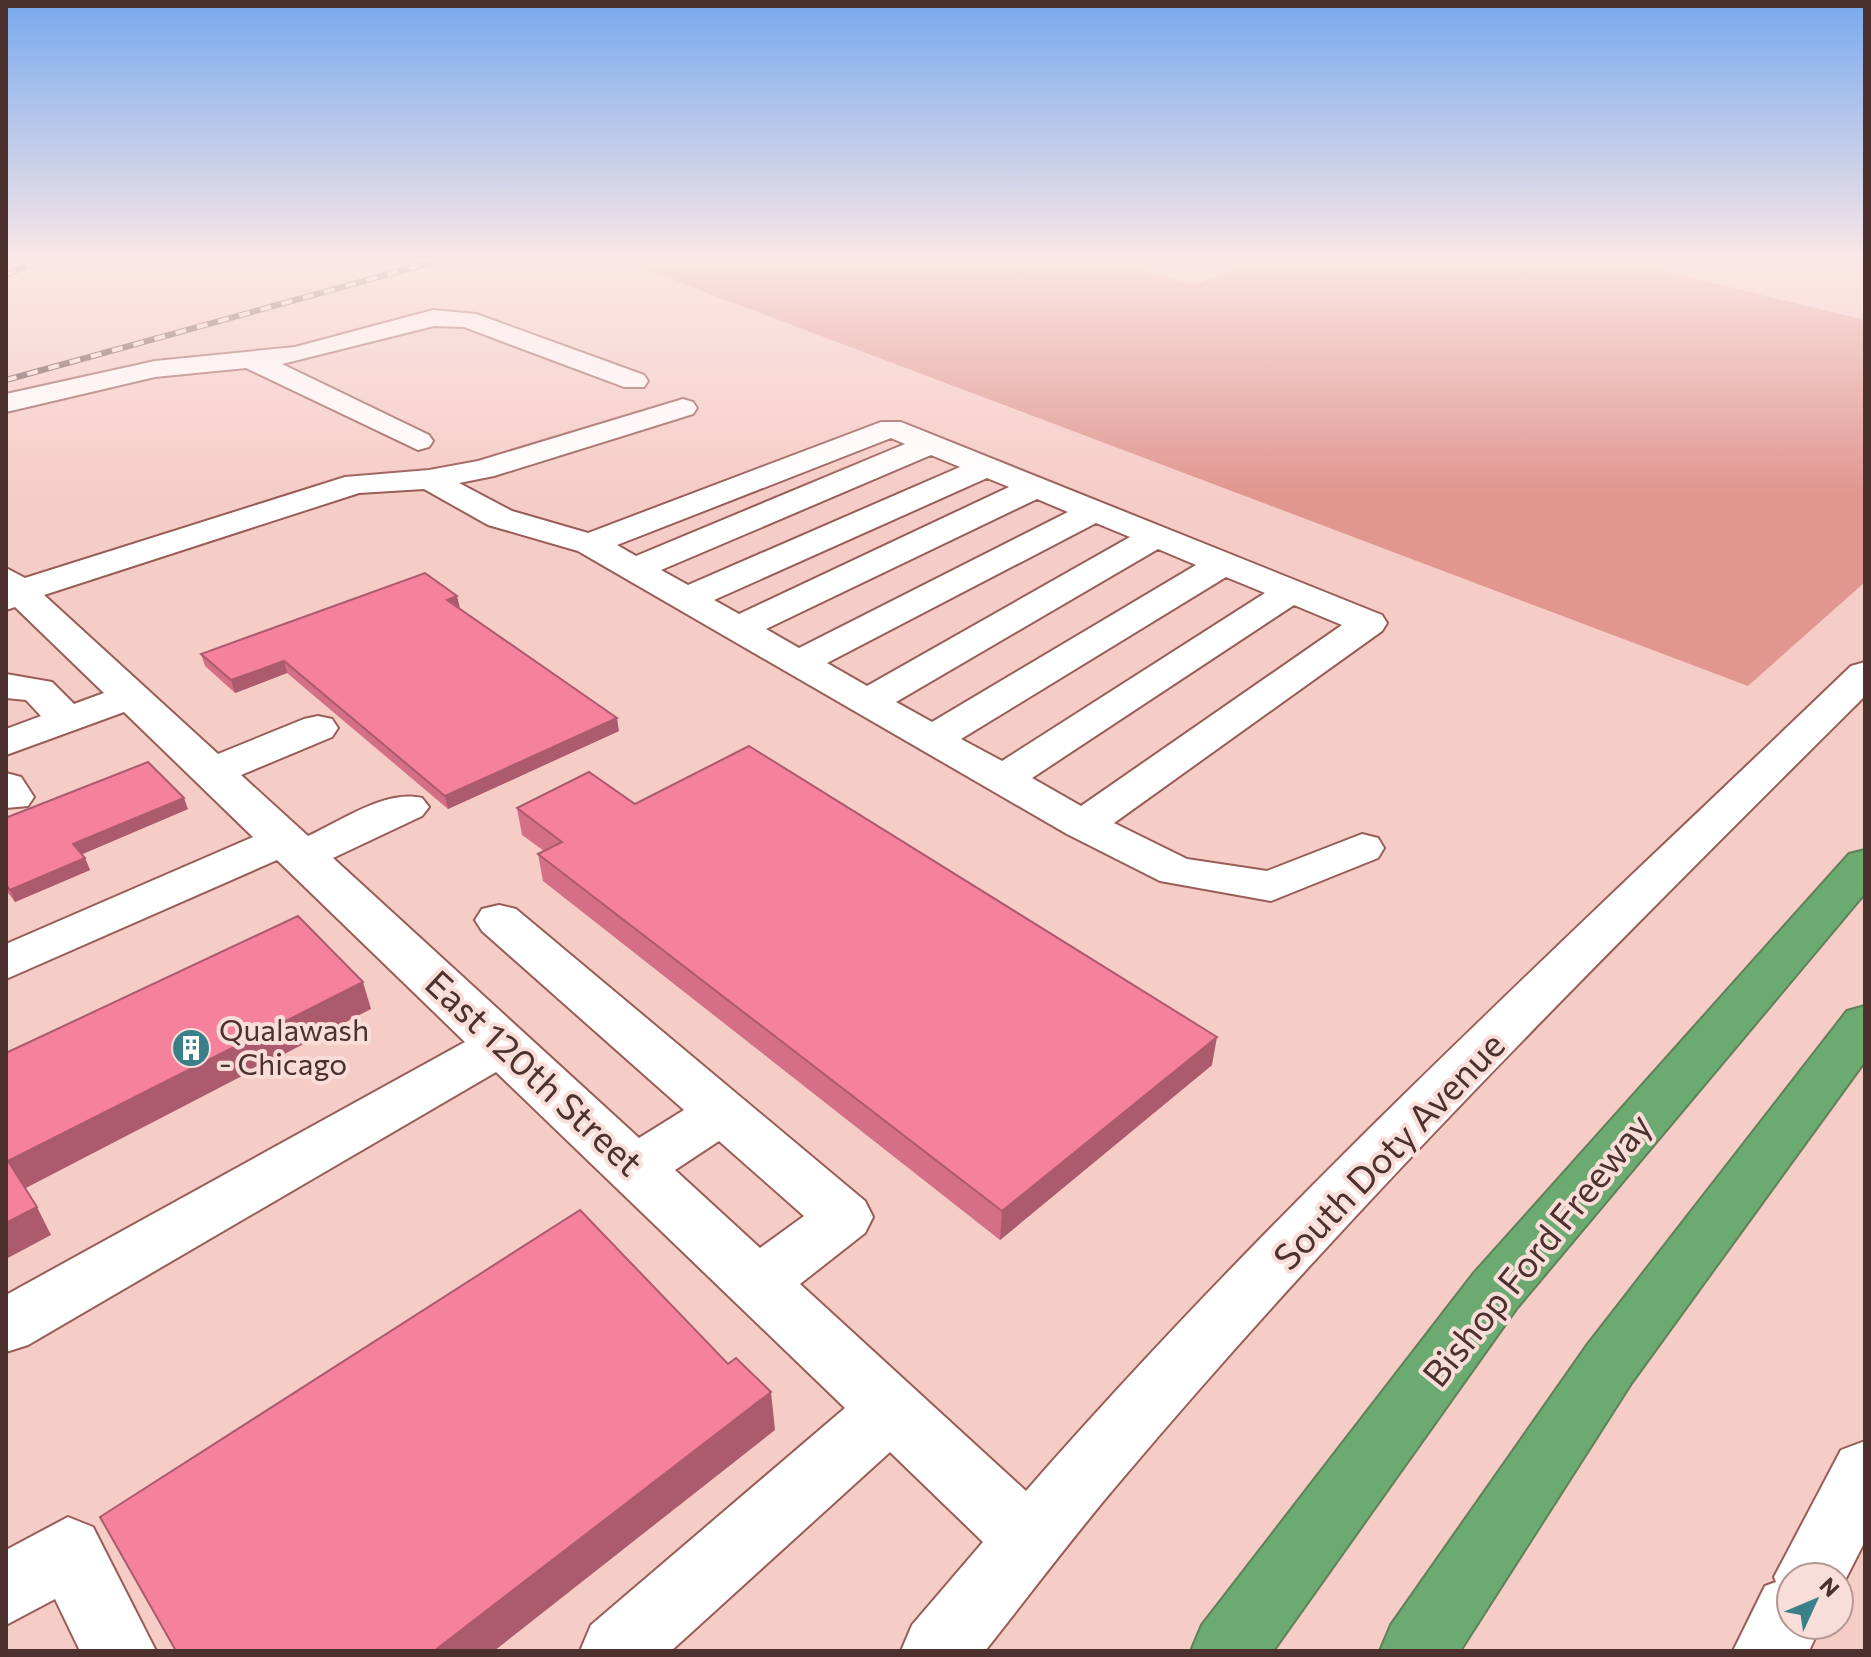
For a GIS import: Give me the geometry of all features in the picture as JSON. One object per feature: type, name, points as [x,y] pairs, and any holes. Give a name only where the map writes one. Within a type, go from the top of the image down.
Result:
[{"type":"highway","name":"Bishop Ford Freeway","points":[[1228,1651],[1495,1291],[1865,864]]},
{"type":"highway","points":[[1417,1651],[1610,1363],[1865,1024]]},
{"type":"street","points":[[6,403],[155,369],[296,355],[361,337]]},
{"type":"street","points":[[516,337],[634,381]]},
{"type":"street","points":[[253,361],[418,441]]},
{"type":"street","points":[[17,594],[356,484],[429,479],[483,469],[683,408]]},
{"type":"street","points":[[590,544],[891,428],[1369,623],[1083,825]]},
{"type":"street","points":[[634,569],[931,444]]},
{"type":"street","points":[[687,599],[987,467]]},
{"type":"street","points":[[429,479],[500,518],[590,544],[1083,825],[1176,871],[1271,886],[1362,848]]},
{"type":"street","points":[[738,628],[1036,487]]},
{"type":"street","points":[[798,663],[1094,511]]},
{"type":"street","points":[[867,702],[1156,536]]},
{"type":"street","points":[[932,739],[1224,563]]},
{"type":"street","points":[[1003,779],[1292,591]]},
{"type":"street","name":"East 120th Street","points":[[17,594],[131,696],[1030,1540]]},
{"type":"street","name":"South Doty Avenue","points":[[938,1651],[1118,1435],[1333,1206],[1865,674]]},
{"type":"street","points":[[6,686],[38,690],[68,720]]},
{"type":"street","points":[[6,743],[131,696]]},
{"type":"street","points":[[211,772],[318,728]]},
{"type":"street","points":[[6,963],[293,848],[407,807]]},
{"type":"street","points":[[499,920],[844,1217],[758,1283]]},
{"type":"street","points":[[6,1326],[503,1044]]},
{"type":"street","points":[[636,1168],[723,1111]]},
{"type":"street","points":[[617,1651],[892,1408]]},
{"type":"street","points":[[1818,1561],[1865,1472]]},
{"type":"street","points":[[6,1590],[68,1551],[119,1651]]},
{"type":"shaded area","points":[[825,337],[1865,337],[1865,582],[1748,686]]},
{"type":"building","points":[[425,573],[457,596],[447,600],[617,718],[445,796],[284,661],[231,680],[201,654]]},
{"type":"building","points":[[749,746],[1217,1037],[1002,1211],[538,854],[562,842],[517,808],[589,772],[635,804]]},
{"type":"building","points":[[148,762],[184,798],[73,844],[85,858],[10,890],[6,885],[6,814],[8,817]]},
{"type":"building","name":"Qualawash - Chicago","points":[[298,916],[363,982],[8,1161],[37,1207],[6,1223],[6,1053]]},
{"type":"building","points":[[580,1210],[728,1364],[736,1358],[771,1392],[434,1651],[176,1651],[100,1517]]},
{"type":"railway","points":[[6,380],[160,337]]},
{"type":"place","name":"Qualawash - Chicago","points":[[191,1048]]}]
